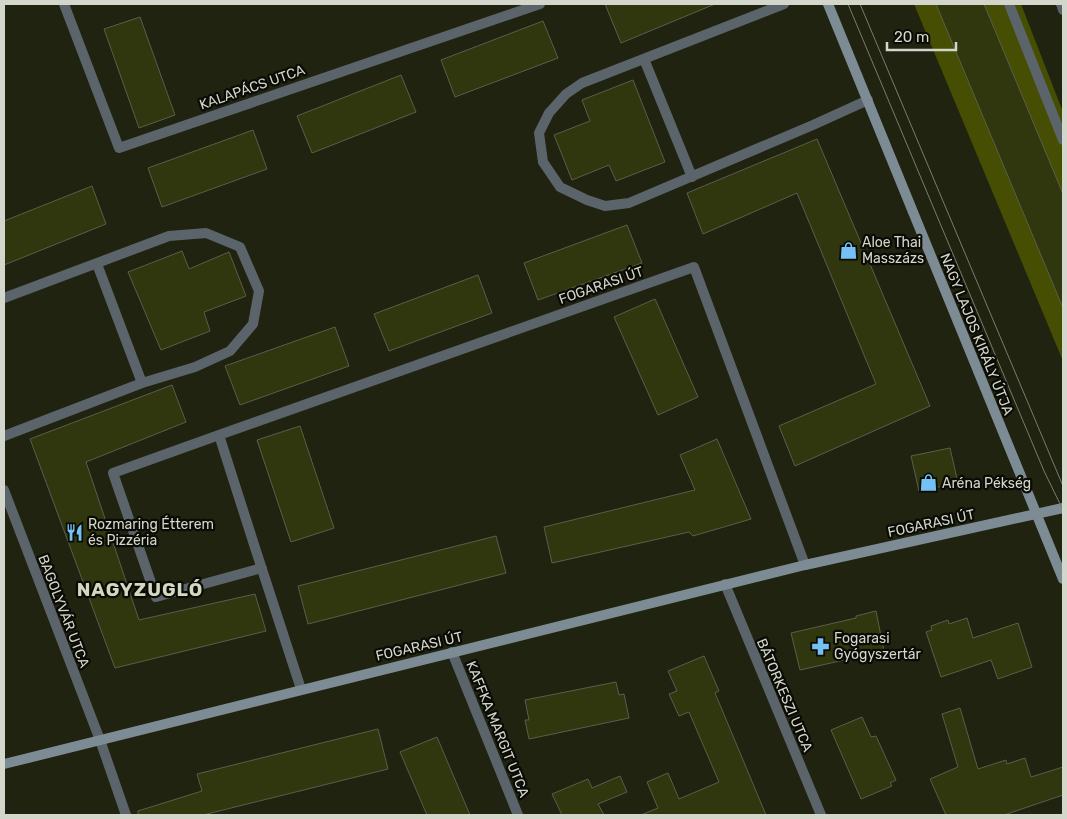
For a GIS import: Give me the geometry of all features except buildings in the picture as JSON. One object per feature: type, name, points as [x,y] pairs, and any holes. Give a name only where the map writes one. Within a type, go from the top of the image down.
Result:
[{"type":"main road","name":"NAGY LAJOS KIRÁLY ÚTJA","points":[[828,4],[1063,579]]},
{"type":"main road","name":"FOGARASI ÚT","points":[[4,764],[300,688],[805,564],[1063,508]]},
{"type":"street","name":"KALAPÁCS UTCA","points":[[64,4],[119,148],[540,4]]},
{"type":"street","points":[[784,4],[582,83],[566,94],[549,113],[539,133],[543,162],[560,187],[587,200],[606,206],[629,203],[868,100]]},
{"type":"street","points":[[1009,4],[1063,140]]},
{"type":"street","points":[[1061,4],[1063,10]]},
{"type":"street","points":[[644,59],[692,177]]},
{"type":"street","points":[[4,298],[169,236],[206,233],[240,247],[259,291],[254,324],[230,351],[195,366],[142,383],[4,436]]},
{"type":"street","points":[[97,264],[142,383]]},
{"type":"street","name":"FOGARASI ÚT","points":[[262,568],[156,597],[114,473],[694,267],[805,564]]},
{"type":"street","points":[[219,435],[300,688]]},
{"type":"street","name":"BAGOLYVÁR UTCA","points":[[4,490],[100,740]]},
{"type":"street","name":"BÁTORKESZI UTCA","points":[[725,584],[820,815]]},
{"type":"street","name":"KAFFKA MARGIT UTCA","points":[[452,652],[518,815]]},
{"type":"street","points":[[100,740],[126,815]]},
{"type":"green space","points":[[914,4],[1021,4],[1063,112],[1063,361]]},
{"type":"tram line","points":[[848,4],[1044,471],[1063,510]]},
{"type":"tram line","points":[[860,4],[1063,486]]},
{"type":"place","name":"Aloe Thai Masszázs","points":[[848,250]]},
{"type":"place","name":"Aréna Pékség","points":[[928,483]]},
{"type":"place","name":"Rozmaring Étterem és Pizzéria","points":[[74,532]]},
{"type":"place","name":"Fogarasi Gyógyszertár","points":[[820,646]]},
{"type":"district","name":"NAGYZUGLÓ","points":[[140,589]]}]
